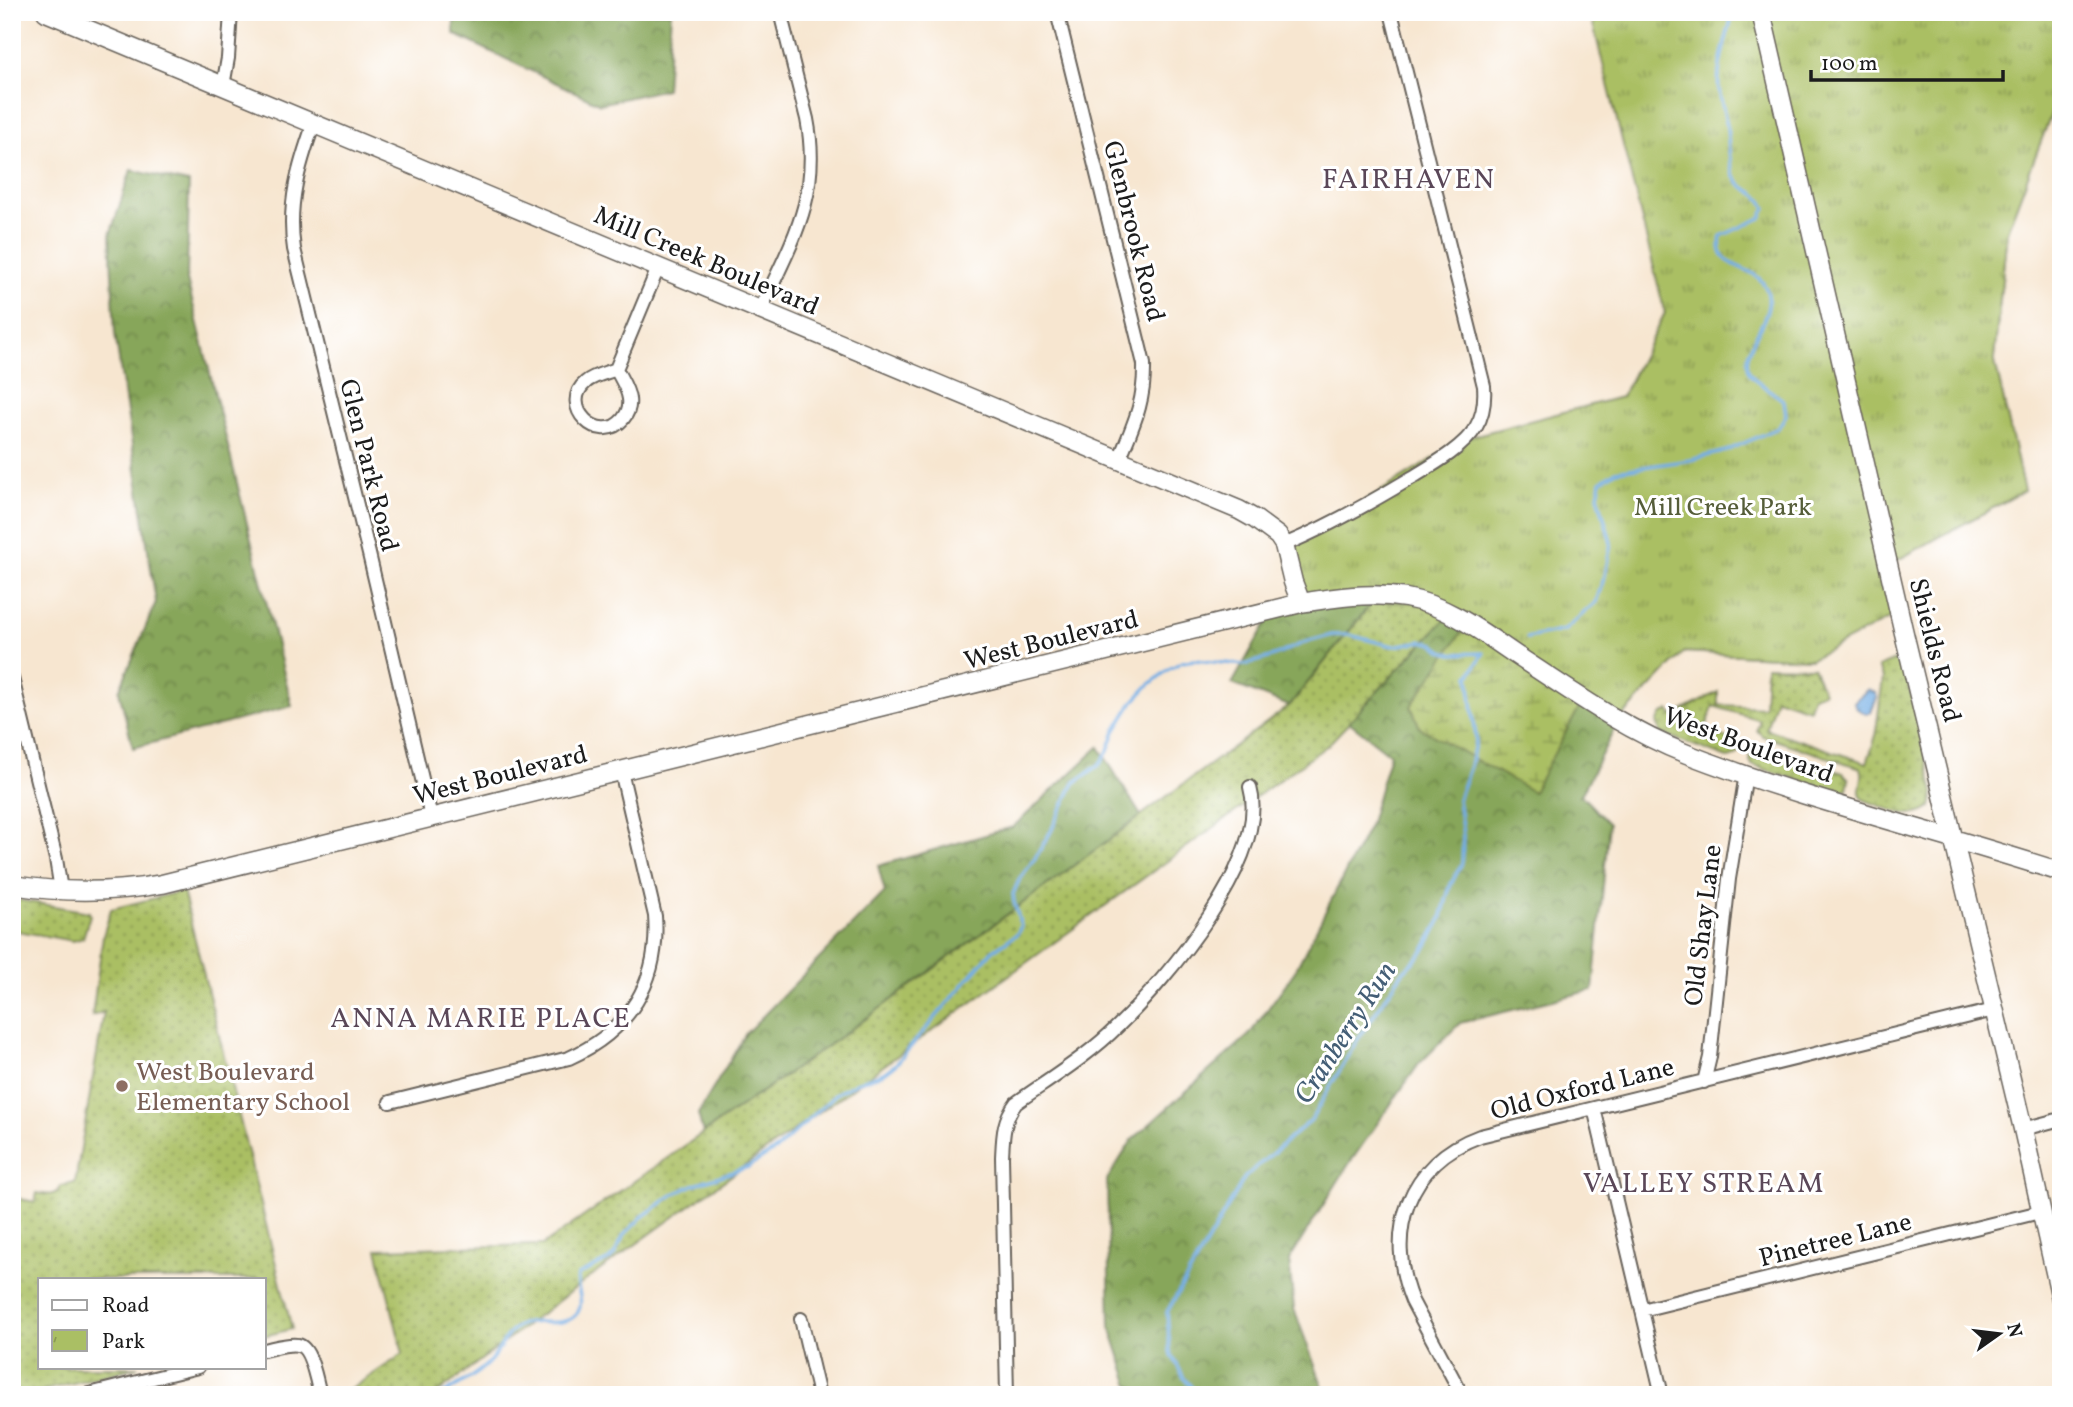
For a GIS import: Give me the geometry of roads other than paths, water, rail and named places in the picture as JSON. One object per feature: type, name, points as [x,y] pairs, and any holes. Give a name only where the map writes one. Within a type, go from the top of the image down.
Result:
[{"type":"street","name":"Mill Creek Boulevard","points":[[46,12],[1239,510],[1279,536],[1284,545]]},
{"type":"street","points":[[223,86],[231,12]]},
{"type":"street","points":[[760,311],[802,215],[812,168],[807,119],[780,12]]},
{"type":"street","name":"Glenbrook Road","points":[[1057,12],[1144,364],[1142,402],[1119,460]]},
{"type":"street","points":[[1301,603],[1284,545],[1313,533],[1436,463],[1469,438],[1477,426],[1485,401],[1484,386],[1391,12]]},
{"type":"street","name":"Shields Road","points":[[1761,12],[2061,1299]]},
{"type":"street","name":"Glen Park Road","points":[[314,123],[300,164],[293,199],[291,219],[294,248],[431,817]]},
{"type":"street","points":[[617,369],[628,392],[629,409],[620,423],[603,428],[593,426],[582,417],[578,409],[579,390],[590,379],[617,369],[658,268]]},
{"type":"street","name":"West Boulevard","points":[[12,885],[61,891],[108,891],[162,884],[1301,603],[1358,595],[1378,595],[1423,602],[1468,623],[1635,730],[1687,754],[2061,872]]},
{"type":"street","points":[[12,678],[61,891]]},
{"type":"street","points":[[390,1102],[569,1058],[604,1039],[631,1011],[651,971],[656,928],[621,771]]},
{"type":"street","name":"Old Shay Lane","points":[[1704,1082],[1710,1057],[1729,879],[1746,774]]},
{"type":"street","points":[[1007,1395],[1002,1157],[1005,1120],[1016,1103],[1118,1027],[1192,944],[1222,896],[1243,849],[1254,809],[1250,787]]},
{"type":"street","name":"Old Oxford Lane","points":[[1461,1395],[1412,1301],[1402,1273],[1400,1234],[1405,1213],[1414,1192],[1434,1163],[1444,1154],[1464,1142],[1994,1010]]},
{"type":"street","points":[[1594,1108],[1662,1395]]},
{"type":"street","points":[[2023,1129],[2061,1119]]},
{"type":"street","name":"Pinetree Lane","points":[[1642,1310],[2040,1212]]},
{"type":"street","points":[[801,1319],[819,1395]]},
{"type":"street","points":[[266,1350],[300,1345],[307,1351],[320,1395]]},
{"type":"street","points":[[85,1395],[194,1368]]},
{"type":"water","points":[[1868,689],[1875,693],[1877,698],[1871,712],[1866,714],[1856,708],[1854,702]]},
{"type":"waterway","name":"Cranberry Run","points":[[1527,638],[1565,630],[1596,602],[1611,543],[1598,495],[1601,481],[1616,471],[1690,460],[1726,451],[1778,428],[1786,415],[1784,401],[1753,378],[1747,365],[1748,354],[1768,307],[1768,295],[1757,276],[1728,261],[1720,247],[1721,236],[1761,218],[1766,208],[1759,197],[1737,181],[1731,163],[1718,81],[1732,16]]},
{"type":"waterway","points":[[442,1395],[483,1368],[509,1334],[522,1324],[567,1321],[573,1317],[581,1303],[578,1275],[609,1260],[624,1235],[642,1217],[674,1194],[695,1184],[748,1167],[777,1149],[837,1093],[884,1073],[896,1064],[992,951],[1017,934],[1021,926],[1013,894],[1020,878],[1050,833],[1074,783],[1099,765],[1133,702],[1169,669],[1182,662],[1194,660],[1245,665],[1332,635],[1349,635],[1393,646],[1423,641],[1452,654],[1484,653]]},
{"type":"waterway","name":"Cranberry Run","points":[[1198,1395],[1184,1378],[1170,1351],[1167,1312],[1245,1177],[1311,1120],[1356,1042],[1402,973],[1423,952],[1441,919],[1450,886],[1462,863],[1463,835],[1458,799],[1476,739],[1469,676],[1483,654]]},
{"type":"place","name":"West Boulevard Elementary School","points":[[122,1086]]},
{"type":"district","name":"FAIRHAVEN","points":[[1409,178]]},
{"type":"district","name":"ANNA MARIE PLACE","points":[[481,1017]]},
{"type":"district","name":"VALLEY STREAM","points":[[1704,1182]]},
{"type":"park label","name":"Mill Creek Park","points":[[1723,506]]}]
